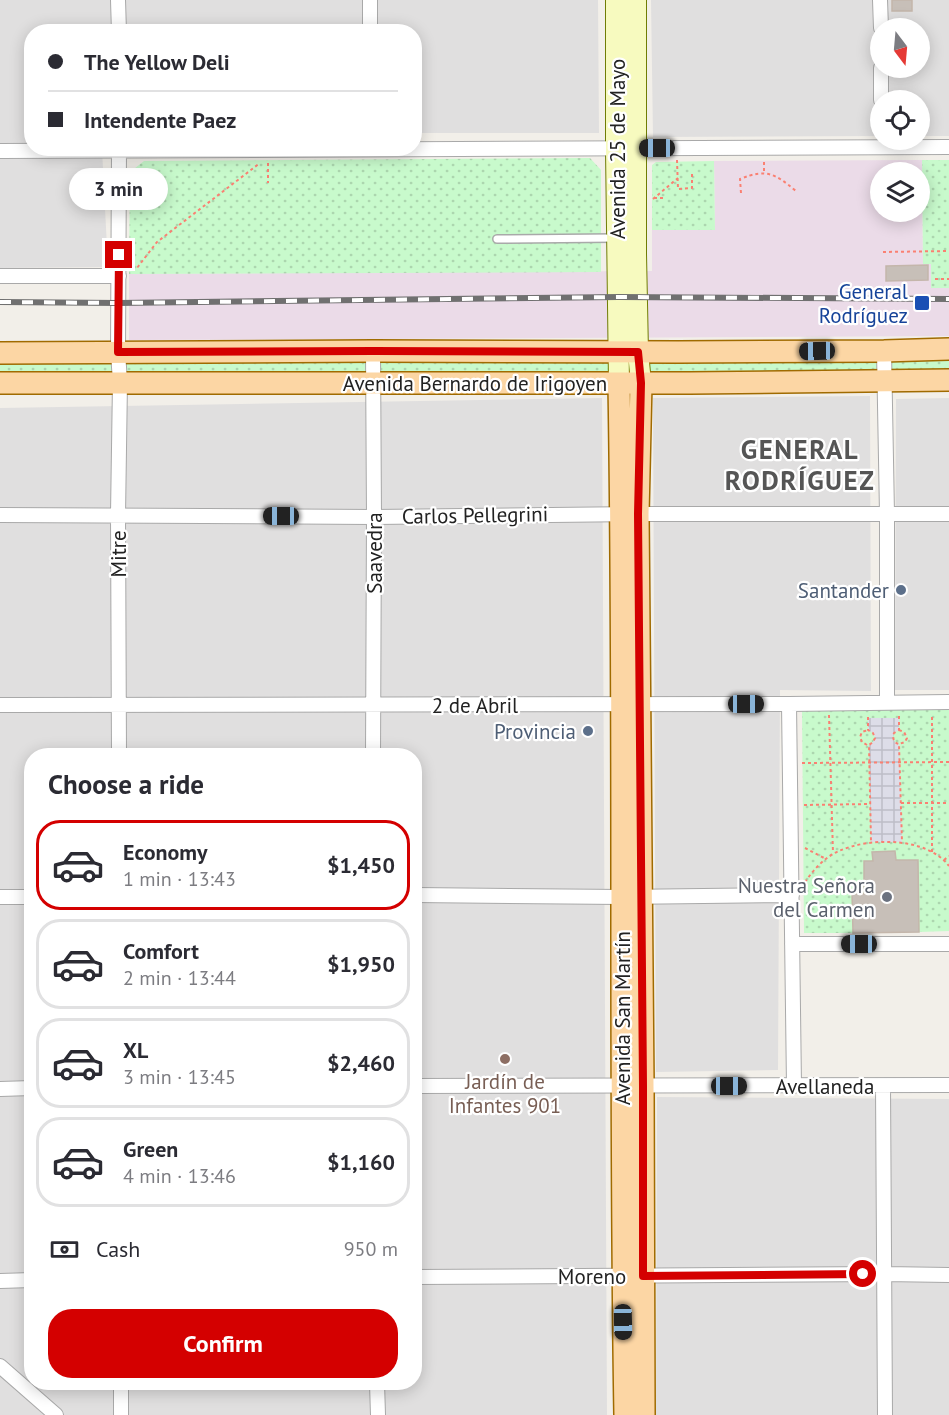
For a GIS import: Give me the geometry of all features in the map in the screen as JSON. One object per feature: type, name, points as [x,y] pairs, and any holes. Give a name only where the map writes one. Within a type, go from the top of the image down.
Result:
[{"type":"main road","name":"Avenida 25 de Mayo","points":[[616,0],[617,238],[628,298]]},
{"type":"main road","name":"Avenida 25 de Mayo","points":[[628,298],[636,211],[636,0]]},
{"type":"main road","name":"Avenida San Martín","points":[[628,298],[628,352],[619,383],[630,514],[631,704],[631,896],[622,1086],[644,1415]]},
{"type":"main road","name":"Avenida Bernardo de Irigoyen","points":[[0,353],[949,349]]},
{"type":"main road","name":"Avenida San Martín","points":[[628,352],[641,383],[630,514]]},
{"type":"main road","name":"Avenida Bernardo de Irigoyen","points":[[0,383],[641,383],[949,380]]},
{"type":"main road","name":"Avenida San Martín","points":[[625,1415],[643,1086],[631,896]]},
{"type":"street","points":[[118,0],[118,24]]},
{"type":"street","points":[[370,0],[370,24]]},
{"type":"street","points":[[880,0],[881,18]]},
{"type":"street","points":[[422,149],[616,149],[870,143]]},
{"type":"street","points":[[930,146],[949,147]]},
{"type":"street","points":[[0,151],[24,151]]},
{"type":"street","name":"Mitre","points":[[119,156],[119,748]]},
{"type":"street","points":[[0,276],[119,276]]},
{"type":"street","name":"Saavedra","points":[[373,351],[373,748]]},
{"type":"street","points":[[884,351],[893,702]]},
{"type":"street","name":"Carlos Pellegrini","points":[[0,516],[949,514]]},
{"type":"street","name":"2 de Abril","points":[[0,705],[949,702]]},
{"type":"street","points":[[789,704],[794,1086]]},
{"type":"street","points":[[422,895],[792,895]]},
{"type":"street","points":[[0,897],[24,897]]},
{"type":"street","points":[[792,944],[949,944]]},
{"type":"street","name":"Avellaneda","points":[[422,1086],[949,1085]]},
{"type":"street","points":[[883,1086],[885,1415]]},
{"type":"street","points":[[0,1089],[24,1088]]},
{"type":"street","name":"Moreno","points":[[422,1277],[949,1275]]},
{"type":"street","points":[[0,1281],[24,1280]]},
{"type":"street","points":[[0,1366],[24,1387]]},
{"type":"street","points":[[27,1390],[56,1415]]},
{"type":"street","points":[[121,1390],[121,1415]]},
{"type":"street","points":[[377,1390],[378,1415]]},
{"type":"street","points":[[109,1415],[120,1400]]},
{"type":"lane","points":[[497,239],[617,238]]},
{"type":"path","points":[[677,148],[678,189],[692,188],[692,172]]},
{"type":"path","points":[[119,276],[137,268],[157,242],[267,157],[268,183]]},
{"type":"path","points":[[764,162],[764,172]]},
{"type":"path","points":[[741,192],[740,179],[764,172],[774,175],[796,191]]},
{"type":"path","points":[[636,211],[678,177]]},
{"type":"path","points":[[654,198],[666,198]]},
{"type":"path","points":[[883,252],[949,251]]},
{"type":"path","points":[[934,279],[949,279]]},
{"type":"path","points":[[868,702],[868,730]]},
{"type":"path","points":[[893,702],[899,730]]},
{"type":"path","points":[[932,702],[932,853]]},
{"type":"path","points":[[829,703],[833,854]]},
{"type":"path","points":[[868,730],[875,738],[869,745],[871,842]]},
{"type":"path","points":[[868,730],[862,732],[860,737],[862,743],[869,745]]},
{"type":"path","points":[[899,730],[894,733],[893,738],[899,744]]},
{"type":"path","points":[[899,730],[907,736],[905,742],[899,744]]},
{"type":"path","points":[[899,744],[902,842]]},
{"type":"path","points":[[789,764],[949,762]]},
{"type":"path","points":[[901,803],[949,802]]},
{"type":"path","points":[[790,805],[870,804]]},
{"type":"path","points":[[791,840],[826,859]]},
{"type":"path","points":[[792,895],[798,895],[806,880],[821,862],[839,851],[871,842],[902,842],[932,853],[949,866]]},
{"type":"path","points":[[944,860],[949,856]]},
{"type":"shaded area","points":[[0,0],[598,0],[599,133],[422,133],[422,24],[24,24],[24,156],[102,156],[108,267],[0,268]]},
{"type":"shaded area","points":[[651,0],[949,0],[949,136],[930,136],[930,90],[870,90],[870,136],[653,137]]},
{"type":"shaded area","points":[[922,160],[922,162],[870,162],[870,222],[923,222],[923,263],[931,264],[931,288],[949,288],[949,336],[129,340],[129,274],[652,271],[652,230],[715,230],[714,161]]},
{"type":"shaded area","points":[[870,396],[871,691],[780,690],[778,1070],[656,1072],[653,398]]},
{"type":"shaded area","points":[[602,398],[607,1415],[0,1415],[0,408]]},
{"type":"shaded area","points":[[949,398],[949,690],[895,690],[896,399]]},
{"type":"shaded area","points":[[868,718],[899,718],[899,730],[894,733],[893,738],[899,744],[902,842],[871,842],[869,745],[875,738],[868,730]]},
{"type":"shaded area","points":[[657,1097],[949,1099],[949,1415],[656,1415]]},
{"type":"green space","points":[[590,158],[601,170],[601,272],[129,274],[130,172],[144,161]]},
{"type":"green space","points":[[922,160],[949,160],[949,288],[931,288],[931,264],[923,264],[923,222],[930,222],[930,162],[922,162]]},
{"type":"green space","points":[[714,161],[715,230],[652,230],[652,165],[656,162]]},
{"type":"green space","points":[[949,349],[949,380],[0,383],[0,353]]},
{"type":"green space","points":[[802,710],[949,710],[949,931],[919,932],[895,851],[873,852],[873,861],[864,862],[864,894],[852,894],[853,933],[804,933]]},
{"type":"building","points":[[892,0],[912,0],[912,11],[892,11]]},
{"type":"building","points":[[928,265],[928,280],[886,281],[886,266]]},
{"type":"building","points":[[895,851],[896,860],[918,860],[919,932],[853,933],[852,894],[864,894],[864,861],[873,861],[872,852]]},
{"type":"railway","points":[[0,302],[118,303],[619,297],[949,299]]},
{"type":"place","name":"General Rodríguez","points":[[922,303]]},
{"type":"place","name":"Santander","points":[[901,590]]},
{"type":"place","name":"Provincia","points":[[588,731]]},
{"type":"place","name":"Nuestra Señora del Carmen","points":[[887,897]]},
{"type":"place","name":"Jardín de Infantes 901","points":[[505,1059]]},
{"type":"district","name":"GENERAL RODRÍGUEZ","points":[[800,464]]},
{"type":"route","points":[[119,255],[118,352],[638,352],[641,383],[638,514],[643,1276],[863,1274]]}]
